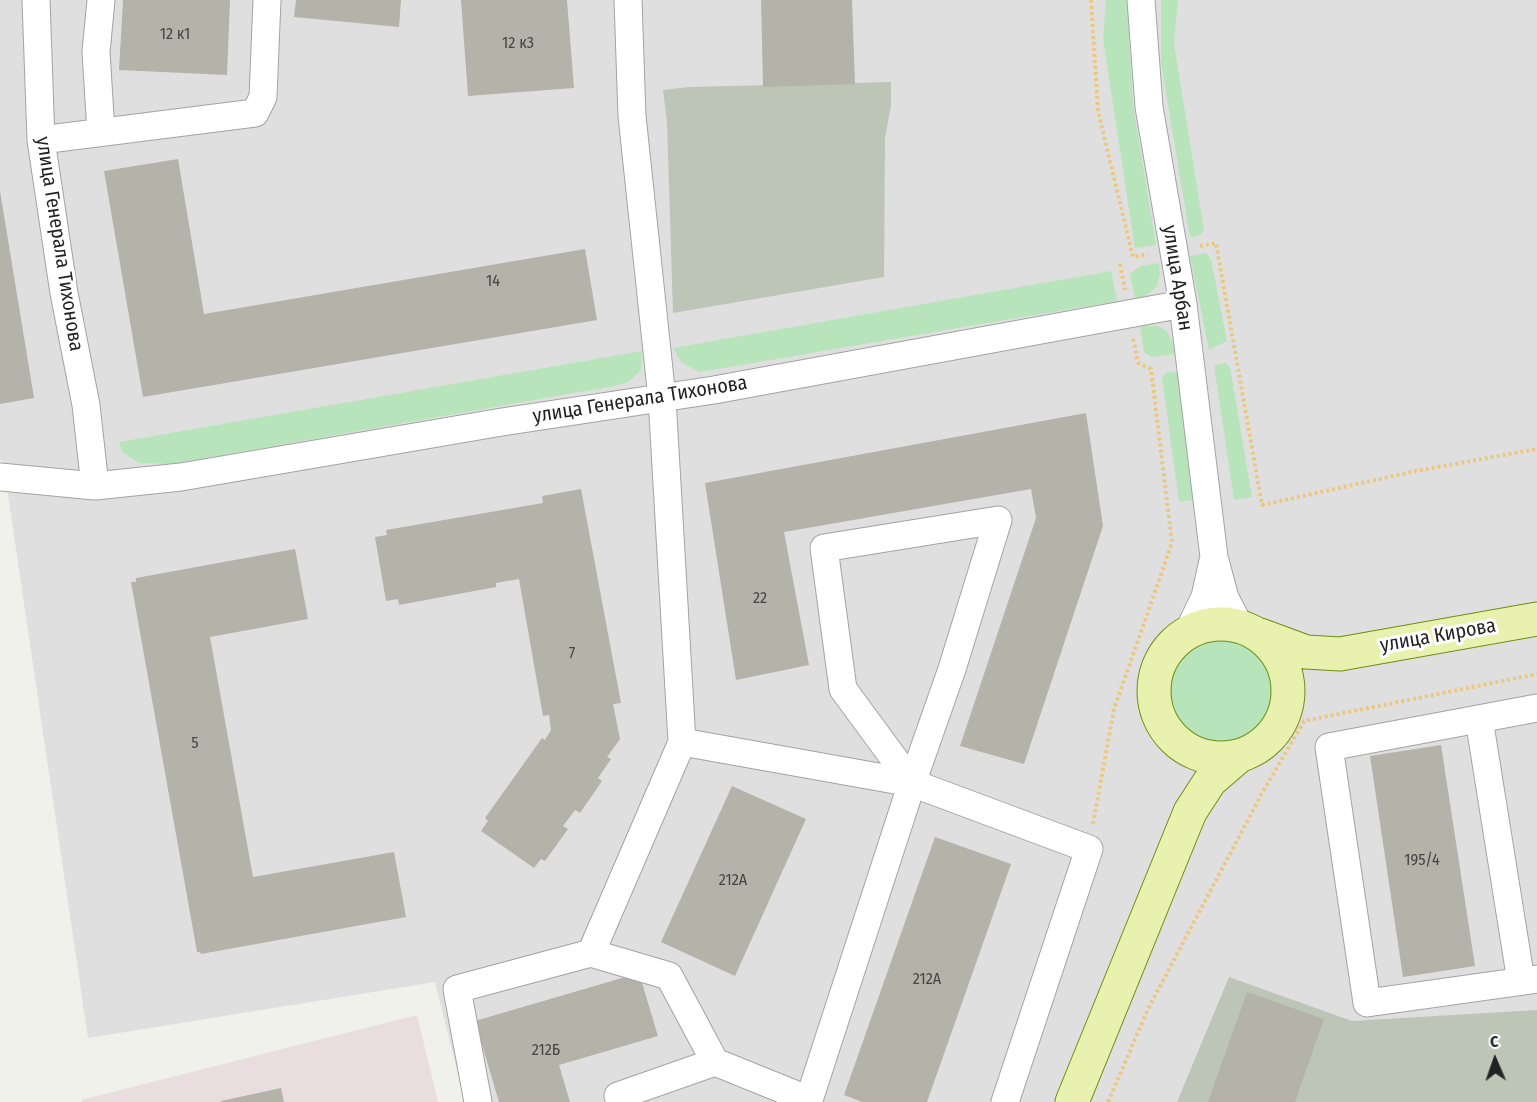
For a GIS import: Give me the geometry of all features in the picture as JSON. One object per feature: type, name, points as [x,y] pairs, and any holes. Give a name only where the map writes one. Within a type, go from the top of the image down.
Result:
[{"type":"main road","name":"улица Кирова","points":[[1340,654],[1537,620]]},
{"type":"main road","points":[[1190,812],[1187,770],[1177,742],[1164,726],[1155,707],[1155,678],[1166,652],[1189,630],[1211,624],[1248,630],[1306,652],[1340,654]]},
{"type":"main road","points":[[1072,1102],[1190,812],[1210,782],[1238,757],[1263,744],[1273,735],[1283,717],[1289,696],[1288,682],[1278,655],[1269,643],[1248,630]]},
{"type":"main road","points":[[1289,696],[1312,670],[1340,654]]},
{"type":"main road","points":[[1177,742],[1200,755],[1219,758],[1238,757]]},
{"type":"street","name":"улица Генерала Тихонова","points":[[36,0],[41,140],[64,293],[86,405],[95,486]]},
{"type":"street","points":[[101,0],[96,52],[101,132]]},
{"type":"street","points":[[41,140],[255,113],[263,97],[267,0]]},
{"type":"street","points":[[591,953],[682,742],[662,398],[632,116],[627,0]]},
{"type":"street","name":"улица Арбан","points":[[1141,0],[1149,107],[1183,304],[1214,557]]},
{"type":"street","name":"улица Генерала Тихонова","points":[[0,477],[95,486],[182,477],[502,422],[662,398],[1183,304]]},
{"type":"street","points":[[478,1102],[457,989],[591,953],[669,976],[715,1062],[809,1101],[912,783],[952,669],[998,520],[824,548],[843,689],[912,783]]},
{"type":"street","points":[[1214,557],[1225,598],[1248,630]]},
{"type":"street","points":[[1189,630],[1205,597],[1214,557]]},
{"type":"street","points":[[1479,719],[1529,980],[1367,1003],[1329,747],[1537,708]]},
{"type":"street","points":[[682,742],[912,783],[1089,849],[1005,1102]]},
{"type":"street","points":[[620,1102],[618,1096],[715,1062]]},
{"type":"path","points":[[1120,264],[1125,292]]},
{"type":"path","points":[[1089,849],[1114,709],[1172,543],[1151,369],[1138,363],[1131,329]]},
{"type":"path","points":[[1235,356],[1262,505],[1416,471],[1537,448]]},
{"type":"path","points":[[1108,1102],[1148,1009],[1261,795],[1304,721],[1537,674]]},
{"type":"shaded area","points":[[0,0],[1537,0],[1537,1102],[465,1102],[435,982],[88,1038],[3,461],[0,460]]},
{"type":"shaded area","points":[[891,82],[891,105],[885,138],[884,277],[673,313],[667,122],[663,90],[689,87]]},
{"type":"shaded area","points":[[1229,977],[1352,1021],[1537,1010],[1537,1102],[1177,1102]]},
{"type":"shaded area","points":[[417,1015],[438,1102],[82,1102],[81,1100]]},
{"type":"green space","points":[[1106,0],[1127,0],[1133,105],[1156,245],[1135,248],[1103,39]]},
{"type":"green space","points":[[1161,0],[1178,0],[1174,43],[1204,231],[1198,236],[1190,237],[1161,63]]},
{"type":"green space","points":[[1206,253],[1211,259],[1227,341],[1209,350],[1190,256]]},
{"type":"green space","points":[[1159,263],[1160,274],[1156,287],[1146,296],[1135,298],[1130,274],[1141,266]]},
{"type":"green space","points":[[1111,271],[1117,301],[700,372],[682,363],[673,348]]},
{"type":"green space","points":[[1140,326],[1157,326],[1167,331],[1175,354],[1151,357],[1144,352]]},
{"type":"green space","points":[[642,351],[641,370],[628,382],[614,386],[171,464],[139,463],[122,452],[119,442]]},
{"type":"green space","points":[[1226,363],[1230,367],[1252,497],[1234,500],[1214,365]]},
{"type":"green space","points":[[1167,372],[1177,372],[1196,500],[1179,502],[1162,377]]},
{"type":"green space","points":[[1221,634],[1243,638],[1262,650],[1274,669],[1278,691],[1274,713],[1262,732],[1243,744],[1221,748],[1199,744],[1180,732],[1168,713],[1164,691],[1168,669],[1180,650],[1199,638]]},
{"type":"building","points":[[123,0],[230,0],[227,75],[119,70]]},
{"type":"building","points":[[296,0],[401,0],[399,27],[294,17]]},
{"type":"building","points":[[461,0],[567,0],[574,88],[468,96]]},
{"type":"building","points":[[761,0],[852,0],[855,84],[763,87]]},
{"type":"building","points":[[178,159],[204,314],[585,249],[597,320],[143,397],[104,171]]},
{"type":"building","points":[[0,191],[34,398],[0,404]]},
{"type":"building","points":[[1086,413],[1103,526],[1024,764],[960,746],[1036,518],[1031,489],[784,532],[809,665],[736,680],[705,483]]},
{"type":"building","points":[[581,489],[621,703],[613,704],[620,739],[607,757],[611,759],[598,778],[602,781],[580,813],[575,810],[563,826],[568,829],[545,861],[541,859],[534,868],[481,831],[488,821],[485,818],[542,738],[545,740],[551,730],[549,715],[543,716],[519,579],[496,583],[496,587],[399,605],[398,599],[386,601],[375,537],[387,535],[386,530],[543,503],[542,496]]},
{"type":"building","points":[[295,549],[308,619],[210,637],[253,877],[394,852],[406,917],[201,954],[197,952],[131,582],[136,582],[136,578]]},
{"type":"building","points":[[1441,745],[1475,966],[1403,977],[1370,756]]},
{"type":"building","points":[[732,786],[806,819],[735,976],[661,942]]},
{"type":"building","points":[[935,837],[1011,864],[927,1102],[862,1102],[844,1095]]},
{"type":"building","points":[[639,973],[658,1036],[559,1065],[570,1102],[499,1102],[475,1021]]},
{"type":"building","points":[[1247,992],[1324,1019],[1295,1102],[1208,1102]]},
{"type":"building","points":[[281,1088],[284,1102],[221,1102],[221,1101]]}]
